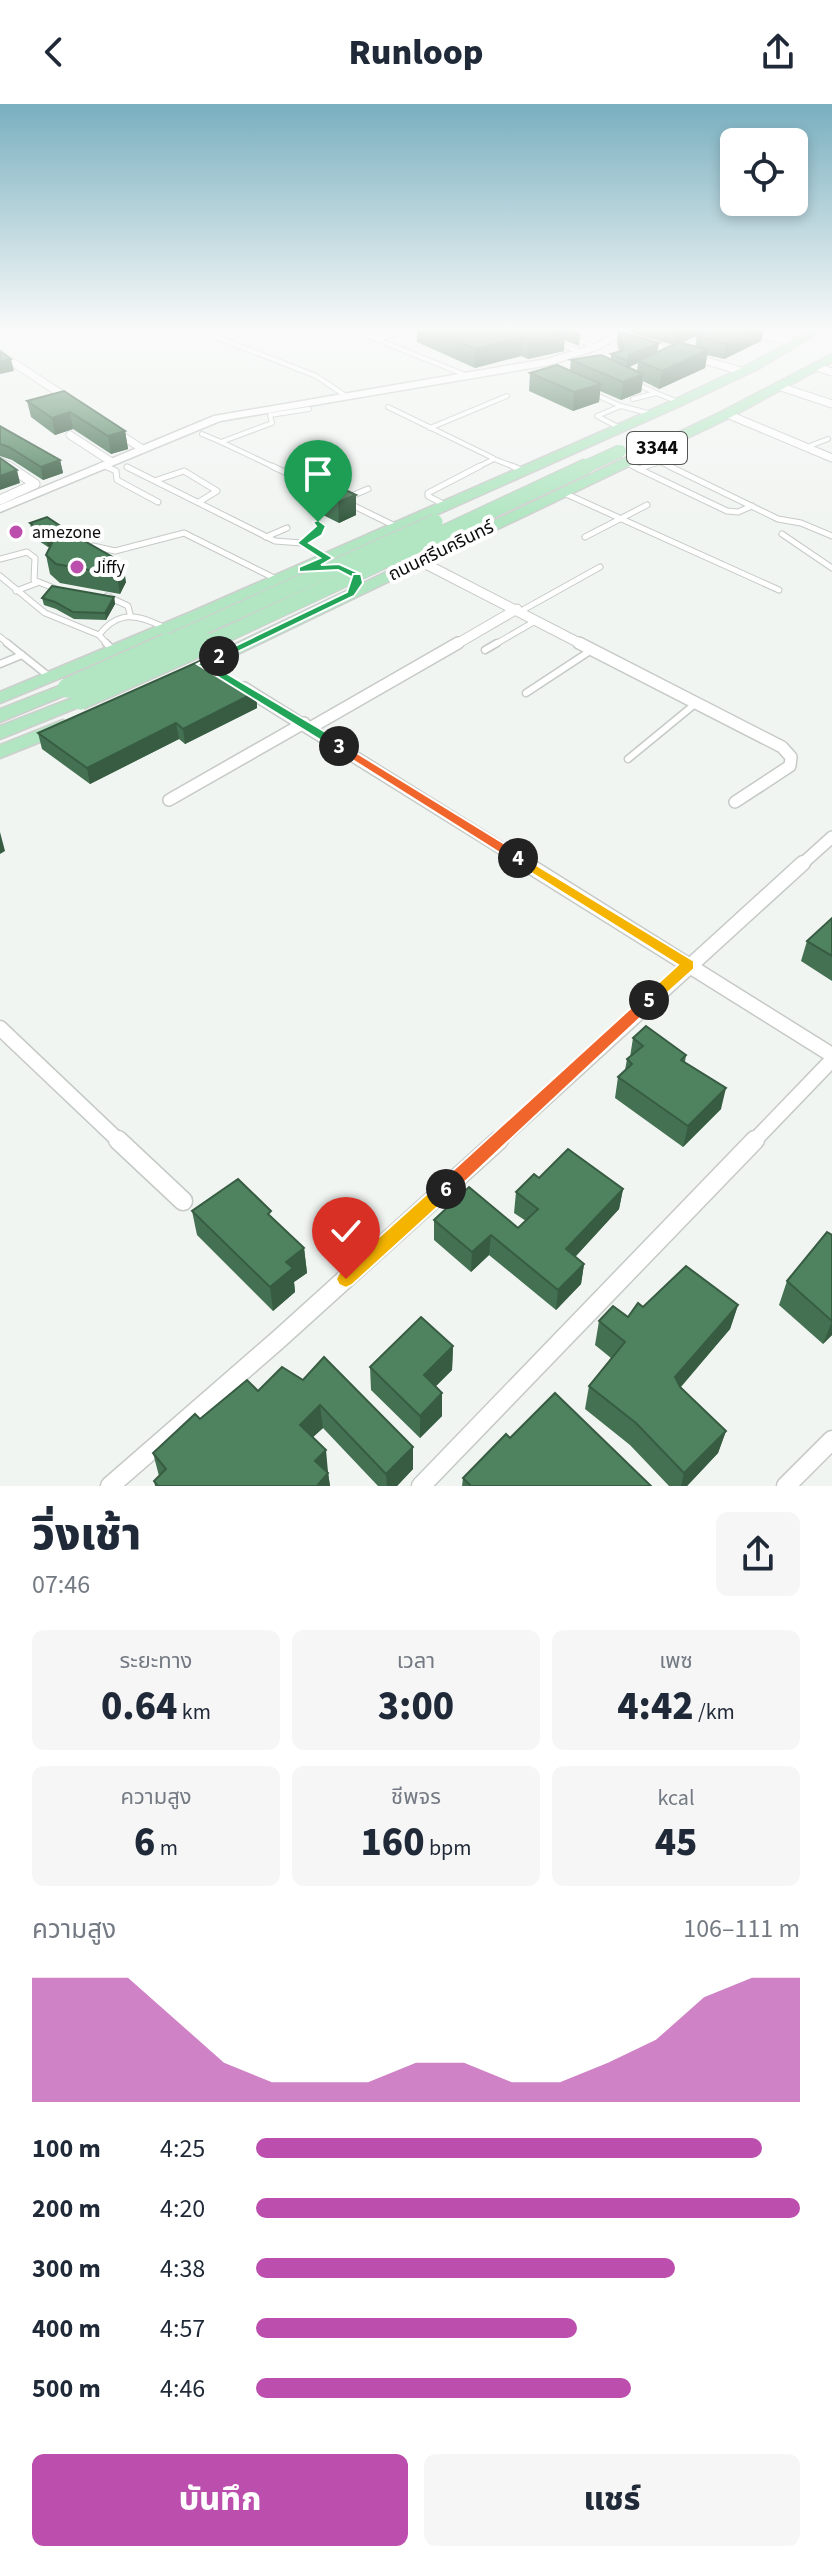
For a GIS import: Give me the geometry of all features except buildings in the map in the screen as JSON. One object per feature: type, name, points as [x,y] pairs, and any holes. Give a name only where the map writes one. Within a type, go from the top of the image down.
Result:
[{"type":"main road","name":"ถนนศรีนครินทร์","points":[[0,733],[116,652],[697,391]]},
{"type":"main road","name":"ถนนศรีนครินทร์","points":[[0,752],[209,668],[350,594],[562,493],[617,453],[726,391]]},
{"type":"main road","name":"ถนนศรีนครินทร์","points":[[0,716],[261,619],[743,391]]},
{"type":"main road","name":"ถนนศรีนครินทร์","points":[[617,453],[646,453],[772,391]]},
{"type":"main road","points":[[438,508],[425,521],[430,529],[454,535],[479,533]]},
{"type":"main road","points":[[302,569],[324,566],[350,569],[358,580],[350,594]]},
{"type":"main road","name":"ถนนศรีนครินทร์","points":[[0,698],[66,689]]},
{"type":"street","points":[[57,391],[80,407]]},
{"type":"street","points":[[0,509],[218,418],[374,391]]},
{"type":"street","points":[[794,391],[832,404]]},
{"type":"street","points":[[727,414],[832,458]]},
{"type":"street","points":[[104,424],[141,448]]},
{"type":"street","points":[[70,435],[105,463]]},
{"type":"street","points":[[0,461],[35,484],[0,500]]},
{"type":"street","points":[[420,561],[782,747],[791,757],[790,766],[735,802]]},
{"type":"street","points":[[169,800],[519,610]]},
{"type":"street","points":[[228,679],[832,1057],[421,1486]]},
{"type":"street","points":[[111,1486],[303,1318],[832,837]]},
{"type":"street","points":[[0,1028],[183,1201]]},
{"type":"street","points":[[786,1486],[832,1440]]},
{"type":"lane","points":[[339,391],[346,396]]},
{"type":"lane","points":[[588,391],[621,406],[648,413]]},
{"type":"lane","points":[[653,391],[676,401]]},
{"type":"lane","points":[[633,399],[656,393]]},
{"type":"lane","points":[[430,428],[507,396]]},
{"type":"lane","points":[[618,427],[597,416],[621,406]]},
{"type":"lane","points":[[388,407],[521,470]]},
{"type":"lane","points":[[221,442],[272,423],[270,415],[309,409]]},
{"type":"lane","points":[[202,434],[330,494]]},
{"type":"lane","points":[[807,447],[828,439]]},
{"type":"lane","points":[[617,453],[639,469],[727,511],[738,512],[752,506]]},
{"type":"lane","points":[[646,453],[752,506],[832,536]]},
{"type":"lane","points":[[438,508],[428,493],[494,459]]},
{"type":"lane","points":[[639,469],[660,462]]},
{"type":"lane","points":[[105,463],[116,471],[117,480],[158,502]]},
{"type":"lane","points":[[127,467],[266,537],[302,543],[328,558]]},
{"type":"lane","points":[[157,480],[184,471],[217,491],[199,502]]},
{"type":"lane","points":[[317,488],[346,475]]},
{"type":"lane","points":[[368,489],[342,500],[397,527]]},
{"type":"lane","points":[[562,493],[779,590]]},
{"type":"lane","points":[[585,537],[647,505]]},
{"type":"lane","points":[[302,543],[318,533],[321,526],[318,522]]},
{"type":"lane","points":[[266,537],[287,528]]},
{"type":"lane","points":[[93,546],[114,551],[170,533],[184,533],[278,580]]},
{"type":"lane","points":[[782,534],[802,544],[823,564],[832,568]]},
{"type":"lane","points":[[0,559],[27,552],[35,558],[34,580],[49,589],[63,590]]},
{"type":"lane","points":[[519,610],[600,567]]},
{"type":"lane","points":[[0,576],[61,624],[99,635],[116,652]]},
{"type":"lane","points":[[16,591],[37,583]]},
{"type":"lane","points":[[106,595],[128,606],[130,614]]},
{"type":"lane","points":[[99,635],[106,626],[130,614],[140,615],[168,629]]},
{"type":"lane","points":[[485,650],[537,620]]},
{"type":"lane","points":[[0,637],[66,689]]},
{"type":"lane","points":[[526,693],[593,649]]},
{"type":"lane","points":[[0,664],[22,655]]},
{"type":"lane","points":[[628,759],[695,704]]},
{"type":"place","name":"amezone","points":[[16,532]]},
{"type":"place","name":"Jiffy","points":[[77,567]]},
{"type":"route","points":[[318,522],[321,526],[318,533],[302,543],[328,558],[302,569],[324,566],[350,569],[358,578],[356,587],[350,594],[203,664],[304,723],[688,965],[346,1279]]}]
